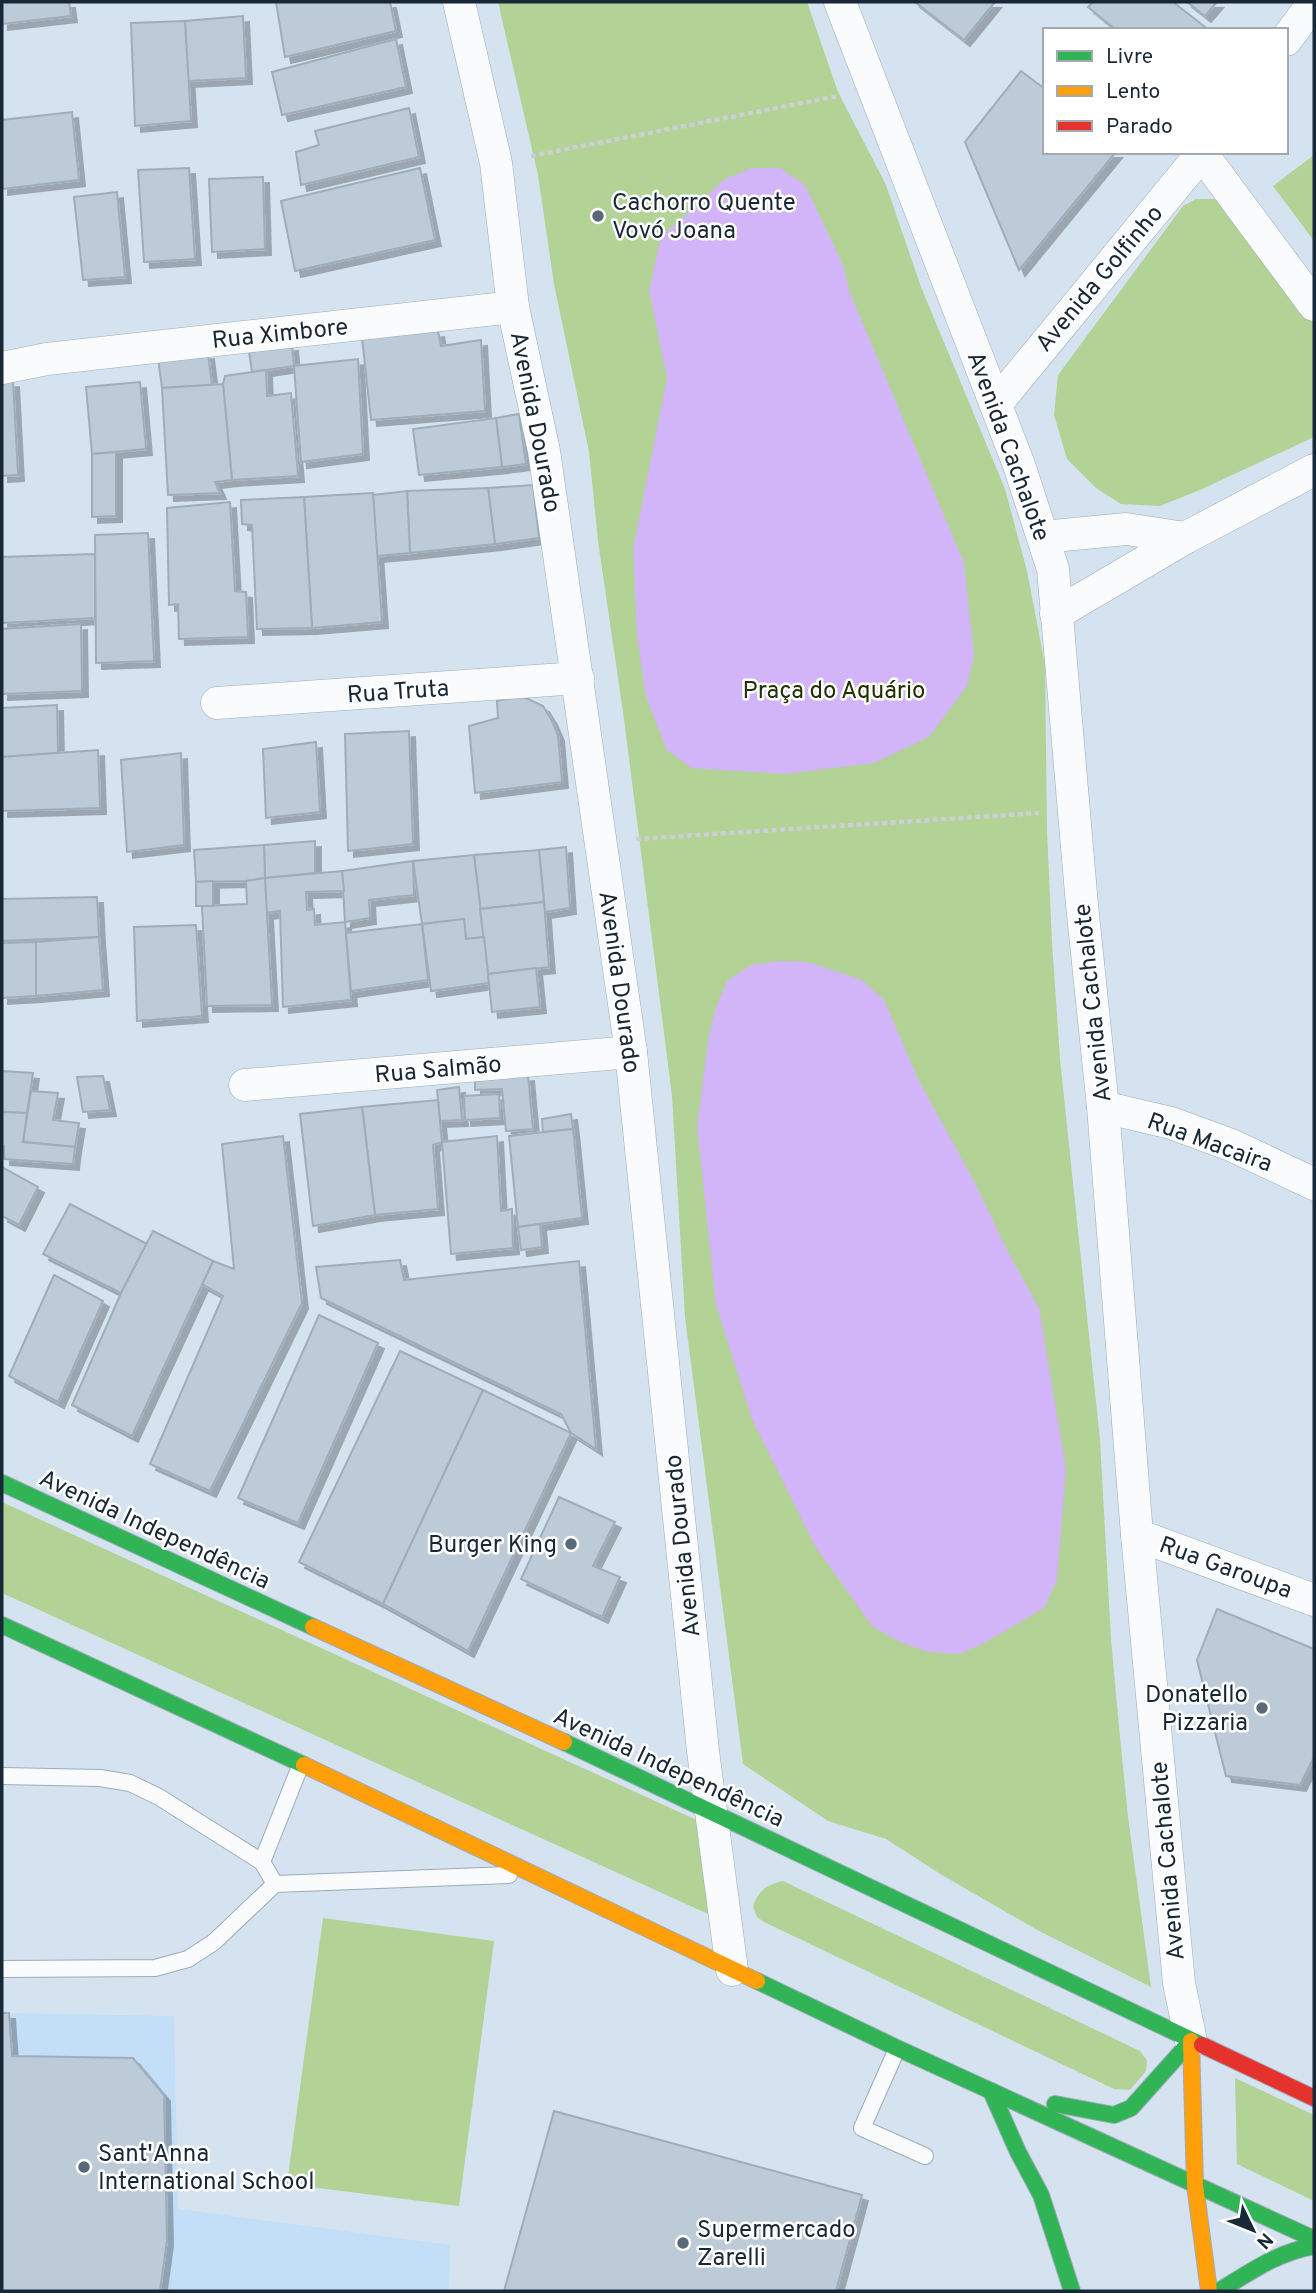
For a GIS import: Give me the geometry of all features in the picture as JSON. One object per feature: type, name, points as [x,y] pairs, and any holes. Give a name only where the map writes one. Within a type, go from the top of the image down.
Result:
[{"type":"main road","name":"Avenida Independência","points":[[2,1483],[710,1810],[1314,2098]]},
{"type":"main road","points":[[2,1625],[301,1763],[897,2048],[1314,2239]]},
{"type":"main road","points":[[991,2091],[1114,2115],[1131,2108],[1191,2041]]},
{"type":"main road","points":[[1191,2041],[1195,2185],[1209,2291]]},
{"type":"main road","points":[[991,2091],[1041,2195],[1072,2291]]},
{"type":"main road","points":[[1219,2291],[1275,2257],[1297,2248],[1314,2246]]},
{"type":"street","name":"Avenida Dourado","points":[[459,2],[496,163],[513,307],[544,451],[631,1052],[710,1810],[732,1970]]},
{"type":"street","points":[[1288,37],[1314,2]]},
{"type":"street","name":"Avenida Cachalote","points":[[844,5],[873,89],[996,404],[1053,569],[1073,810],[1103,1107],[1137,1535],[1179,1983],[1191,2041]]},
{"type":"street","name":"Avenida Golfinho","points":[[996,404],[1202,154]]},
{"type":"street","points":[[1204,154],[1314,305]]},
{"type":"street","name":"Rua Ximbore","points":[[2,368],[47,359],[513,307]]},
{"type":"street","name":"Rua Ximbore","points":[[2,348],[47,359]]},
{"type":"street","points":[[1056,614],[1185,538],[1314,470]]},
{"type":"street","points":[[1043,537],[1126,529],[1185,538]]},
{"type":"street","name":"Rua Truta","points":[[217,703],[578,678]]},
{"type":"street","name":"Rua Salmão","points":[[245,1085],[631,1052]]},
{"type":"street","name":"Rua Macaira","points":[[1103,1107],[1171,1123],[1219,1141],[1314,1184]]},
{"type":"street","name":"Rua Garoupa","points":[[1137,1535],[1314,1600]]},
{"type":"lane","points":[[262,1862],[301,1763]]},
{"type":"lane","points":[[2,1776],[100,1778],[130,1783],[159,1797],[262,1862],[275,1884]]},
{"type":"lane","points":[[2,1969],[155,1968],[188,1959],[214,1942],[275,1884],[529,1874]]},
{"type":"lane","points":[[897,2048],[862,2128],[925,2156]]},
{"type":"path","points":[[496,163],[873,89]]},
{"type":"path","points":[[600,841],[1073,810]]},
{"type":"shaded area","points":[[752,168],[780,168],[805,185],[843,265],[850,293],[964,563],[974,655],[967,686],[929,737],[874,763],[785,774],[692,768],[667,750],[646,697],[637,636],[633,549],[667,378],[649,291],[661,237],[725,179]]},
{"type":"shaded area","points":[[779,961],[808,962],[862,980],[884,1000],[919,1081],[1039,1308],[1066,1469],[1057,1580],[1044,1608],[960,1654],[928,1652],[900,1642],[872,1626],[815,1546],[752,1419],[716,1305],[697,1126],[709,1035],[727,981],[751,965]]},
{"type":"shaded area","points":[[2,2013],[174,2016],[178,2209],[450,2245],[449,2291],[2,2291]]},
{"type":"green space","name":"Praça do Aquário","points":[[498,2],[807,2],[838,92],[886,185],[921,287],[1005,489],[1027,571],[1045,665],[1047,830],[1060,1059],[1100,1440],[1111,1639],[1119,1727],[1151,1987],[1039,1931],[886,1839],[828,1821],[743,1764],[685,1317],[672,1096],[624,719],[598,541],[589,452],[554,284],[538,175]]},
{"type":"green space","points":[[1314,155],[1314,241],[1273,186]]},
{"type":"green space","points":[[1196,199],[1215,199],[1236,212],[1314,321],[1314,437],[1160,506],[1121,504],[1096,488],[1067,459],[1054,415],[1058,375],[1183,206]]},
{"type":"green space","points":[[2,1502],[701,1822],[708,1914],[2,1593]]},
{"type":"green space","points":[[783,1881],[1140,2051],[1147,2060],[1146,2071],[1130,2090],[1114,2089],[764,1922],[757,1917],[753,1906],[755,1900],[764,1889]]},
{"type":"green space","points":[[323,1918],[494,1941],[459,2206],[287,2184]]},
{"type":"green space","points":[[1235,2078],[1314,2115],[1314,2201],[1237,2164]]},
{"type":"building","points":[[2,2],[69,2],[71,16],[2,24]]},
{"type":"building","points":[[276,2],[390,2],[396,31],[285,57]]},
{"type":"building","points":[[915,2],[995,2],[964,40]]},
{"type":"building","points":[[1093,2],[1173,2],[1206,28],[1114,28],[1088,7]]},
{"type":"building","points":[[1187,2],[1217,2],[1205,16]]},
{"type":"building","points":[[243,16],[246,78],[188,81],[185,21]]},
{"type":"building","points":[[185,21],[191,121],[135,126],[131,23]]},
{"type":"building","points":[[396,39],[406,87],[282,115],[272,72]]},
{"type":"building","points":[[1021,71],[1043,88],[1043,154],[1114,154],[1019,270],[965,142]]},
{"type":"building","points":[[409,108],[419,157],[301,185],[296,152],[319,145],[315,131]]},
{"type":"building","points":[[72,112],[79,180],[2,189],[2,120]]},
{"type":"building","points":[[189,168],[195,259],[144,262],[138,170]]},
{"type":"building","points":[[420,168],[435,240],[295,271],[281,201]]},
{"type":"building","points":[[263,177],[265,249],[212,252],[209,179]]},
{"type":"building","points":[[117,192],[125,277],[83,280],[74,197]]},
{"type":"building","points":[[438,331],[441,346],[481,340],[485,411],[371,420],[362,338]]},
{"type":"building","points":[[292,345],[294,366],[252,372],[249,351]]},
{"type":"building","points":[[208,353],[212,385],[162,388],[158,358]]},
{"type":"building","points":[[358,359],[363,454],[301,462],[294,366]]},
{"type":"building","points":[[266,370],[267,396],[291,393],[298,476],[232,480],[223,384],[225,376]]},
{"type":"building","points":[[13,381],[18,475],[2,476],[2,382]]},
{"type":"building","points":[[140,382],[146,449],[92,454],[86,387]]},
{"type":"building","points":[[223,384],[232,480],[215,482],[220,493],[168,495],[162,388]]},
{"type":"building","points":[[519,414],[526,464],[502,467],[496,418]]},
{"type":"building","points":[[496,418],[502,467],[419,475],[413,429]]},
{"type":"building","points":[[116,452],[116,516],[92,517],[92,454]]},
{"type":"building","points":[[533,485],[539,538],[495,544],[488,488]]},
{"type":"building","points":[[488,488],[495,544],[410,553],[407,491]]},
{"type":"building","points":[[407,491],[410,553],[377,556],[373,495]]},
{"type":"building","points":[[373,493],[382,622],[312,628],[304,497]]},
{"type":"building","points":[[304,497],[312,628],[257,629],[252,525],[242,524],[241,500]]},
{"type":"building","points":[[230,502],[235,591],[246,592],[248,637],[179,639],[178,604],[169,605],[167,508]]},
{"type":"building","points":[[148,533],[154,661],[96,663],[95,535]]},
{"type":"building","points":[[95,554],[95,618],[2,623],[2,557]]},
{"type":"building","points":[[81,624],[82,691],[2,694],[2,629]]},
{"type":"building","points":[[518,696],[543,706],[551,719],[558,735],[562,782],[475,793],[469,726],[498,718],[497,701]]},
{"type":"building","points":[[57,705],[58,753],[2,757],[2,708]]},
{"type":"building","points":[[409,731],[413,844],[348,851],[345,734]]},
{"type":"building","points":[[316,742],[320,812],[266,818],[263,749]]},
{"type":"building","points":[[98,750],[100,808],[2,811],[2,757]]},
{"type":"building","points":[[181,753],[184,845],[127,852],[121,760]]},
{"type":"building","points":[[315,841],[315,873],[265,878],[264,845]]},
{"type":"building","points":[[264,845],[265,878],[196,882],[194,850]]},
{"type":"building","points":[[566,847],[570,908],[545,912],[539,850]]},
{"type":"building","points":[[539,850],[544,902],[480,909],[474,855]]},
{"type":"building","points":[[474,855],[484,937],[466,939],[464,919],[422,924],[413,861]]},
{"type":"building","points":[[413,861],[414,895],[369,900],[370,918],[345,922],[342,871]]},
{"type":"building","points":[[342,871],[344,891],[306,892],[307,910],[314,909],[315,925],[345,922],[351,1000],[283,1007],[280,911],[266,913],[265,878]]},
{"type":"building","points":[[265,878],[272,1005],[207,1006],[202,906],[247,904],[246,881]]},
{"type":"building","points":[[213,881],[213,906],[196,906],[196,882]]},
{"type":"building","points":[[97,897],[99,937],[2,941],[2,899]]},
{"type":"building","points":[[544,902],[549,967],[488,974],[480,909]]},
{"type":"building","points":[[464,919],[466,939],[484,937],[489,983],[431,991],[422,924]]},
{"type":"building","points":[[422,924],[428,980],[351,991],[346,933]]},
{"type":"building","points":[[196,925],[202,1016],[137,1021],[134,927]]},
{"type":"building","points":[[99,937],[103,990],[36,996],[36,942]]},
{"type":"building","points":[[36,942],[36,996],[2,998],[2,943]]},
{"type":"building","points":[[536,968],[540,1007],[492,1012],[488,974]]},
{"type":"building","points":[[2,1071],[33,1073],[27,1113],[2,1112]]},
{"type":"building","points":[[528,1075],[533,1129],[506,1131],[502,1089],[475,1090],[475,1079]]},
{"type":"building","points":[[103,1076],[110,1110],[83,1112],[77,1077]]},
{"type":"building","points":[[459,1087],[462,1120],[440,1121],[437,1090]]},
{"type":"building","points":[[31,1091],[58,1093],[53,1120],[79,1123],[75,1147],[23,1142]]},
{"type":"building","points":[[499,1094],[500,1118],[465,1120],[464,1096]]},
{"type":"building","points":[[438,1100],[442,1142],[433,1145],[438,1209],[375,1215],[362,1107]]},
{"type":"building","points":[[362,1107],[375,1215],[313,1226],[300,1114]]},
{"type":"building","points":[[2,1112],[27,1113],[23,1142],[75,1147],[73,1164],[4,1159]]},
{"type":"building","points":[[571,1114],[573,1129],[543,1132],[542,1119]]},
{"type":"building","points":[[573,1129],[582,1218],[518,1227],[509,1136]]},
{"type":"building","points":[[283,1136],[302,1303],[210,1491],[150,1464],[223,1296],[202,1284],[213,1261],[234,1269],[222,1144]]},
{"type":"building","points":[[497,1136],[501,1211],[512,1209],[513,1248],[451,1254],[442,1142]]},
{"type":"building","points":[[2,1167],[38,1187],[19,1225],[2,1216]]},
{"type":"building","points":[[70,1204],[147,1244],[121,1293],[43,1254]]},
{"type":"building","points":[[540,1224],[542,1247],[521,1250],[518,1227]]},
{"type":"building","points":[[153,1231],[213,1261],[132,1436],[72,1405],[121,1293]]},
{"type":"building","points":[[400,1260],[404,1280],[579,1261],[596,1449],[571,1433],[561,1414],[321,1298],[316,1267]]},
{"type":"building","points":[[54,1275],[103,1301],[58,1402],[9,1376]]},
{"type":"building","points":[[319,1315],[378,1343],[298,1523],[238,1498]]},
{"type":"building","points":[[400,1351],[483,1390],[383,1604],[299,1562]]},
{"type":"building","points":[[483,1390],[571,1433],[468,1651],[383,1604]]},
{"type":"building","name":"Burger King","points":[[559,1497],[615,1522],[593,1566],[620,1577],[602,1617],[521,1579]]},
{"type":"building","name":"Donatello Pizzaria","points":[[1217,1609],[1314,1649],[1314,1757],[1300,1785],[1226,1776],[1197,1660]]},
{"type":"building","name":"Sant'Anna International School","points":[[2,2013],[9,2013],[12,2056],[133,2058],[164,2095],[167,2240],[160,2291],[2,2291]]},
{"type":"building","name":"Supermercado Zarelli","points":[[554,2111],[862,2195],[836,2291],[504,2291]]},
{"type":"traffic: fast","points":[[2,1483],[313,1627]]},
{"type":"traffic: fast","points":[[2,1625],[304,1765]]},
{"type":"traffic: fast","points":[[564,1742],[1202,2045]]},
{"type":"traffic: fast","points":[[757,1981],[1314,2239]]},
{"type":"traffic: fast","points":[[1055,2104],[1114,2115],[1131,2108],[1191,2041]]},
{"type":"traffic: fast","points":[[991,2091],[1041,2195],[1072,2291]]},
{"type":"traffic: fast","points":[[1219,2291],[1276,2258],[1314,2246]]},
{"type":"traffic: slow","points":[[313,1627],[564,1742]]},
{"type":"traffic: slow","points":[[304,1765],[757,1981]]},
{"type":"traffic: slow","points":[[1191,2041],[1195,2185],[1209,2291]]},
{"type":"traffic: jam","points":[[1202,2045],[1314,2098]]},
{"type":"place","name":"Cachorro Quente Vovó Joana","points":[[598,216]]},
{"type":"place","name":"Burger King","points":[[571,1544]]},
{"type":"place","name":"Donatello Pizzaria","points":[[1262,1708]]},
{"type":"place","name":"Sant'Anna International School","points":[[84,2167]]},
{"type":"place","name":"Supermercado Zarelli","points":[[683,2243]]}]
